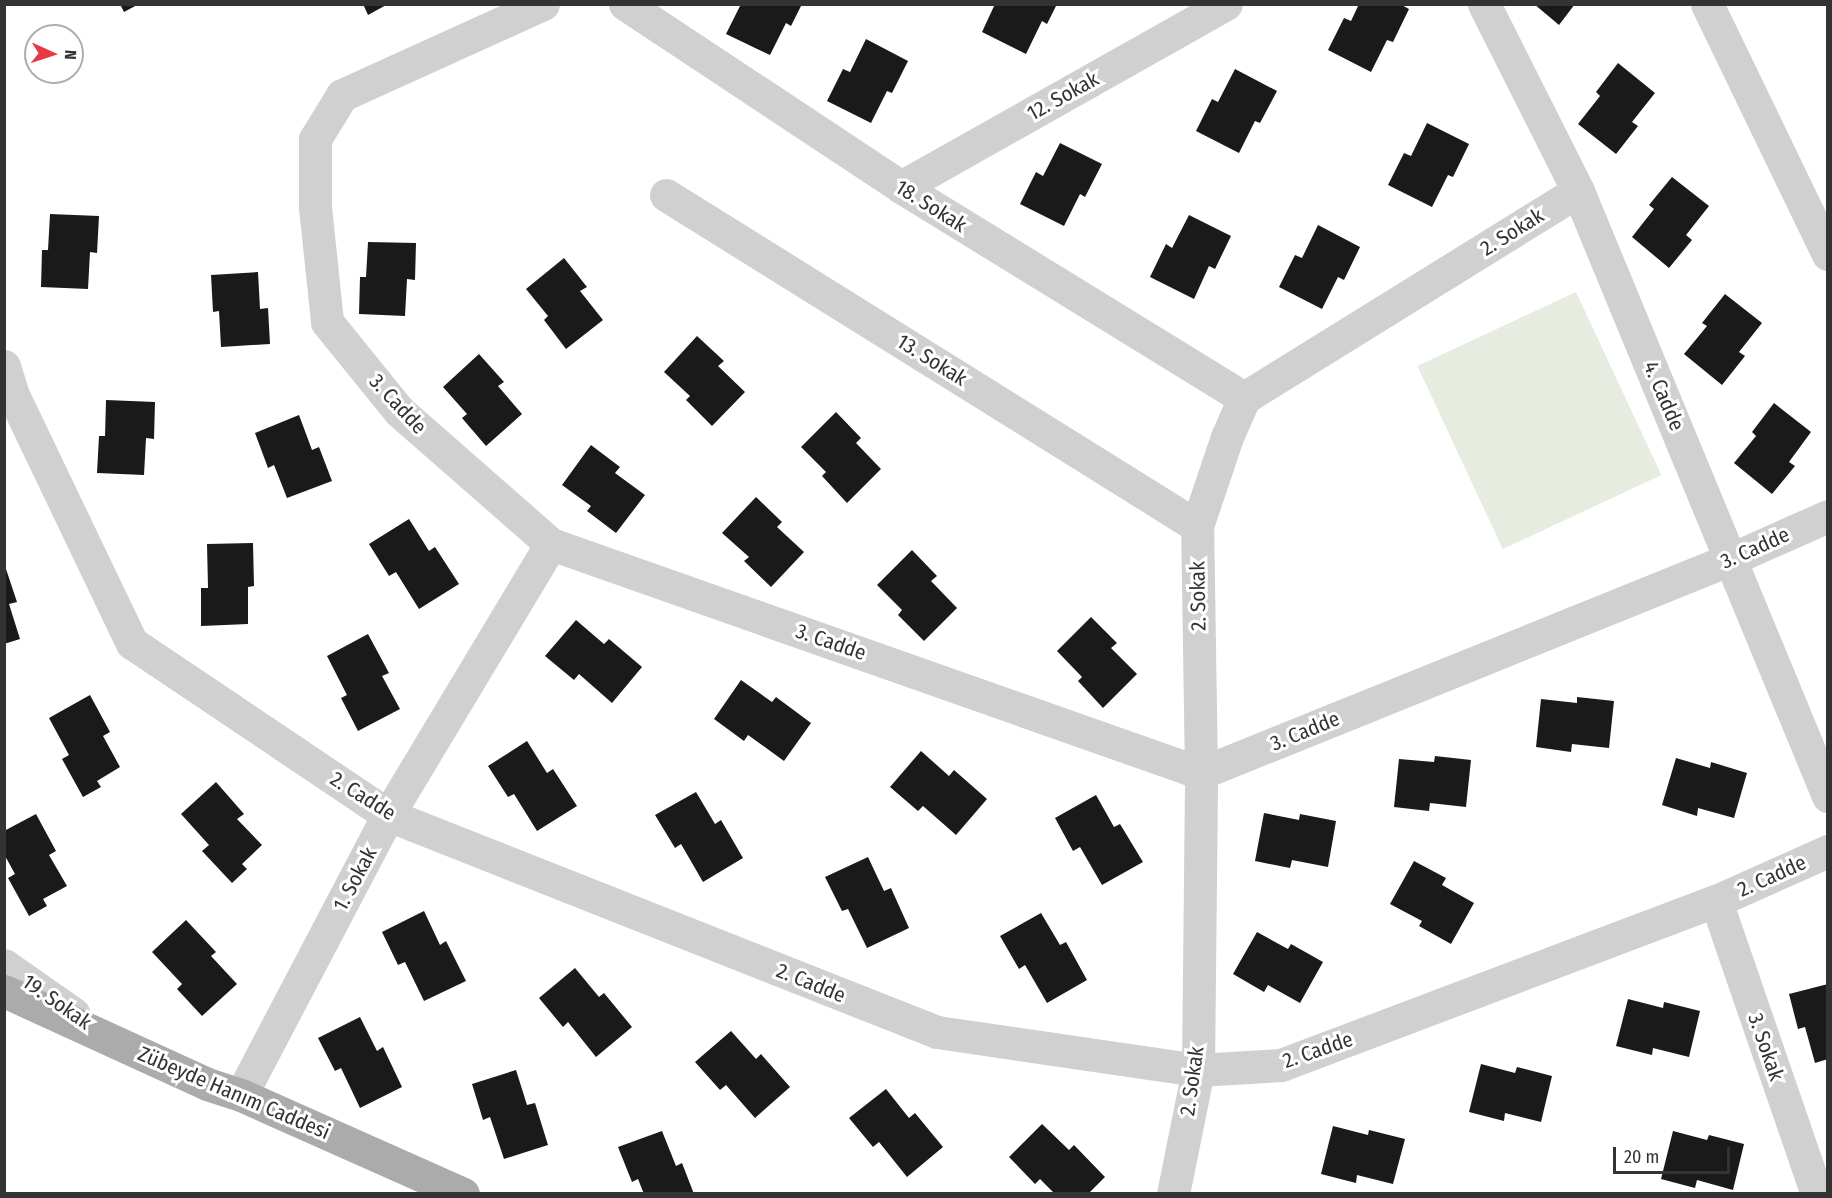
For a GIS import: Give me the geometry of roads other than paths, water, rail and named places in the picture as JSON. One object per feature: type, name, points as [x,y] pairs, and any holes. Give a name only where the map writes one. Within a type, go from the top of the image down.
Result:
[{"type":"main road","name":"Zübeyde Hanım Caddesi","points":[[4,991],[207,1084],[241,1095],[463,1194]]},
{"type":"street","name":"3. Cadde","points":[[543,4],[342,95],[315,139],[315,207],[327,322],[399,411],[552,544],[1202,772],[1731,559],[1827,516]]},
{"type":"street","name":"18. Sokak","points":[[625,4],[901,188],[1244,398]]},
{"type":"street","name":"12. Sokak","points":[[901,188],[1226,4]]},
{"type":"street","name":"4. Cadde","points":[[1484,4],[1578,190],[1827,796]]},
{"type":"street","points":[[1707,4],[1827,254]]},
{"type":"street","name":"2. Sokak","points":[[1173,1194],[1198,1070],[1202,772],[1197,526],[1227,437],[1244,398],[1578,190]]},
{"type":"street","name":"13. Sokak","points":[[666,195],[1197,526]]},
{"type":"street","name":"2. Cadde","points":[[4,366],[13,395],[132,643],[388,814],[936,1032],[1198,1070],[1281,1065],[1716,901],[1827,851]]},
{"type":"street","name":"1. Sokak","points":[[241,1095],[388,814],[552,544]]},
{"type":"street","name":"3. Sokak","points":[[1716,901],[1817,1194]]},
{"type":"street","name":"19. Sokak","points":[[4,965],[110,1039]]}]
